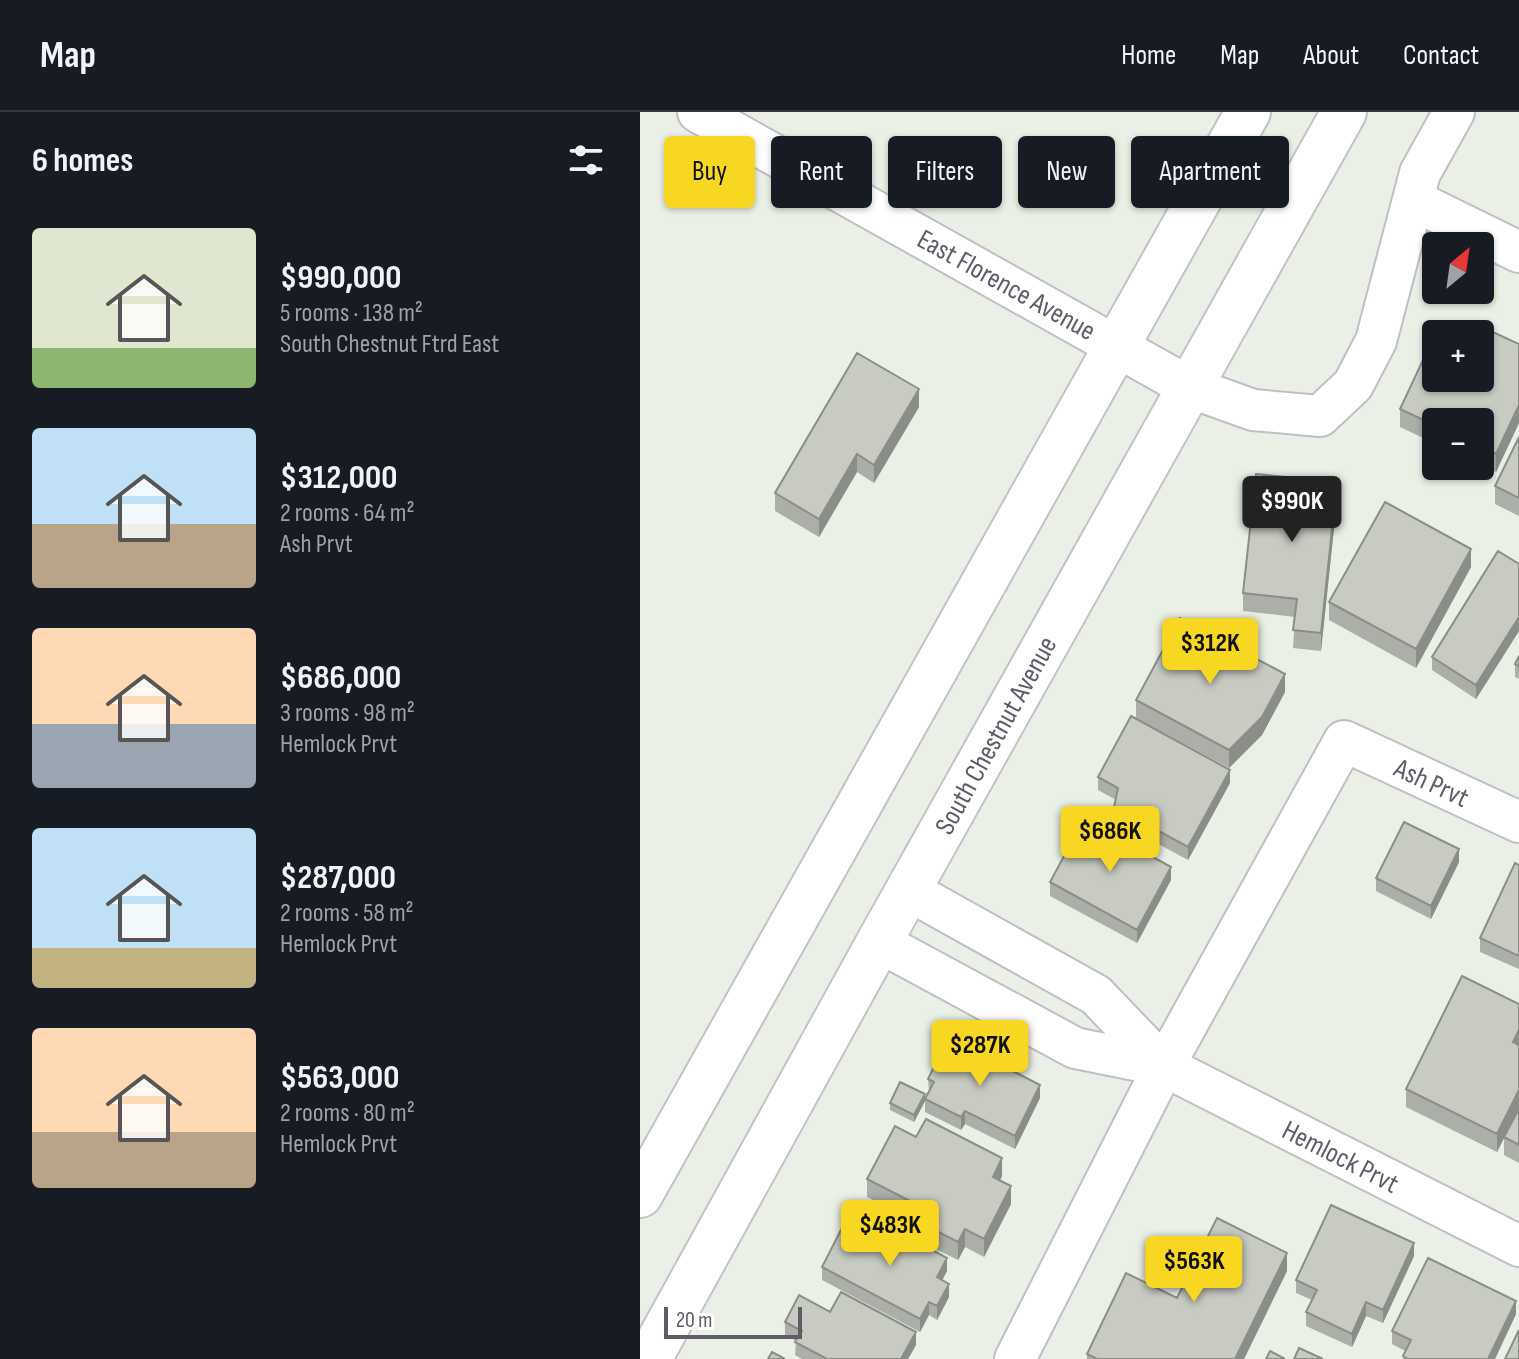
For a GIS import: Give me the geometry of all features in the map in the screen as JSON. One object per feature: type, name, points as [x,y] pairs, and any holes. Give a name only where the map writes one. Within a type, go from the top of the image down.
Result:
[{"type":"main road","points":[[640,1195],[1248,112]]},
{"type":"main road","name":"South Chestnut Avenue","points":[[649,1359],[1344,112]]},
{"type":"street","name":"East Florence Avenue","points":[[698,112],[1189,387],[1253,410],[1320,416],[1353,385],[1376,341],[1420,173],[1454,112]]},
{"type":"street","points":[[1413,200],[1519,252]]},
{"type":"street","name":"Ash Prvt","points":[[1164,1066],[1344,741],[1519,822]]},
{"type":"street","name":"Hemlock Prvt","points":[[908,890],[1096,995],[1164,1066]]},
{"type":"street","name":"Hemlock Prvt","points":[[879,942],[1075,1048],[1164,1066],[1519,1246]]},
{"type":"street","points":[[1015,1359],[1164,1066]]},
{"type":"building","points":[[1494,333],[1519,344],[1519,405],[1496,454],[1494,408],[1422,408],[1422,419],[1400,409],[1422,362],[1422,392],[1494,392]]},
{"type":"building","points":[[857,353],[919,389],[874,465],[857,454],[819,519],[775,493]]},
{"type":"building","points":[[1519,437],[1519,498],[1495,486]]},
{"type":"building","points":[[1256,474],[1337,482],[1321,633],[1293,630],[1297,599],[1243,593]]},
{"type":"building","points":[[1385,502],[1471,549],[1416,649],[1329,602]]},
{"type":"building","points":[[1498,551],[1519,564],[1519,617],[1476,685],[1432,657]]},
{"type":"building","points":[[1180,618],[1285,674],[1262,717],[1229,750],[1136,700]]},
{"type":"building","points":[[1131,716],[1230,770],[1188,847],[1114,807],[1118,788],[1098,777]]},
{"type":"building","points":[[1084,819],[1171,867],[1137,930],[1050,882]]},
{"type":"building","points":[[1404,822],[1459,849],[1431,906],[1376,878]]},
{"type":"building","points":[[1515,863],[1519,865],[1519,956],[1480,938]]},
{"type":"building","points":[[1462,976],[1519,1004],[1519,1030],[1513,1042],[1519,1045],[1519,1090],[1497,1134],[1406,1089]]},
{"type":"building","points":[[948,1038],[1040,1085],[1015,1136],[965,1111],[961,1117],[925,1099],[934,1082],[928,1079]]},
{"type":"building","points":[[900,1082],[925,1094],[914,1115],[890,1103]]},
{"type":"building","points":[[1519,1109],[1519,1145],[1504,1137]]},
{"type":"building","points":[[926,1119],[1002,1158],[993,1177],[1011,1186],[984,1239],[965,1229],[958,1242],[903,1214],[910,1201],[867,1179],[895,1126],[916,1137]]},
{"type":"building","points":[[1331,1205],[1414,1243],[1383,1310],[1366,1302],[1352,1334],[1306,1312],[1317,1290],[1296,1280]]},
{"type":"building","points":[[1217,1218],[1287,1253],[1235,1359],[1097,1359],[1087,1354],[1126,1273],[1177,1298]]},
{"type":"building","points":[[878,1221],[947,1258],[937,1277],[949,1284],[937,1306],[929,1302],[920,1319],[822,1267],[842,1228],[866,1242]]},
{"type":"building","points":[[1428,1258],[1516,1301],[1488,1359],[1408,1359],[1403,1356],[1411,1340],[1392,1331]]},
{"type":"building","points":[[841,1292],[916,1332],[901,1359],[827,1359],[795,1342],[802,1331],[785,1322],[799,1295],[830,1312]]},
{"type":"building","points":[[1519,1330],[1519,1359],[1505,1359]]},
{"type":"building","points":[[1299,1348],[1323,1359],[1294,1359]]},
{"type":"building","points":[[1270,1351],[1285,1359],[1266,1359]]},
{"type":"building","points":[[772,1352],[785,1359],[768,1359]]}]
